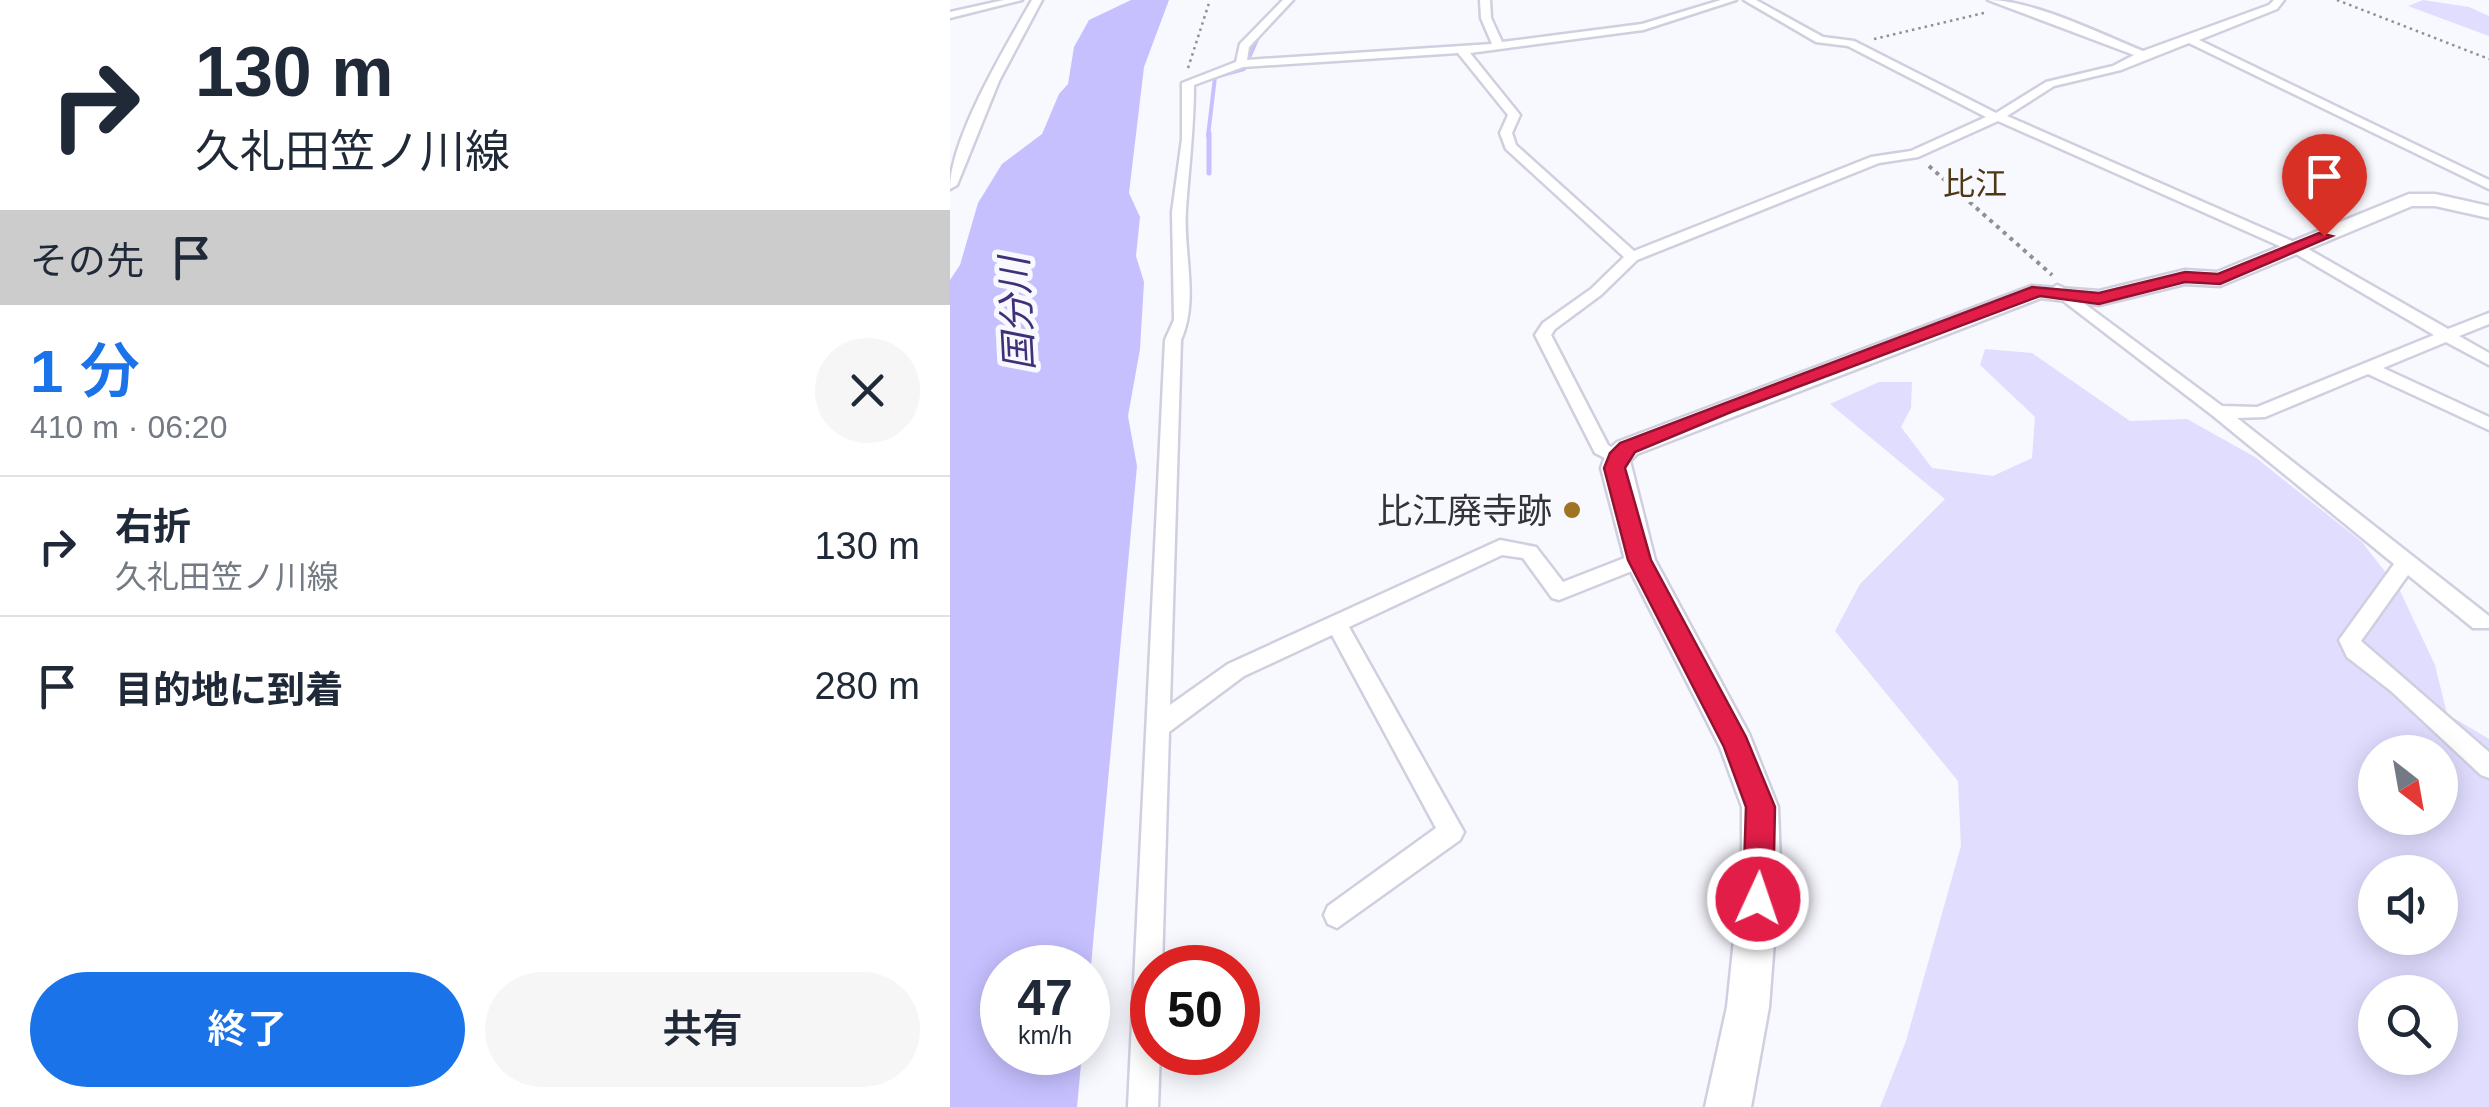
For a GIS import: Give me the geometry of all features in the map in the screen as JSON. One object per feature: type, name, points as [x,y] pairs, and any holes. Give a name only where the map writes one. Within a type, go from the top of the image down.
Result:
[{"type":"main road","points":[[1728,1107],[1748,1007],[1761,863],[1760,807],[1737,745],[1640,560],[1615,468],[1617,458],[1628,448],[1724,408],[2038,290],[2057,290],[2084,299],[2185,277],[2220,279],[2410,200],[2434,200],[2489,212]]},
{"type":"street","points":[[950,15],[1017,0]]},
{"type":"street","points":[[950,185],[993,81],[1037,0]]},
{"type":"street","points":[[1246,64],[1244,46],[1288,0]]},
{"type":"street","points":[[1485,0],[1486,18],[1498,45]]},
{"type":"street","points":[[1462,52],[1643,27],[1731,0]]},
{"type":"street","points":[[1749,0],[1820,40],[1850,43],[1997,117],[2296,248],[2489,360]]},
{"type":"street","points":[[1994,0],[2143,54]]},
{"type":"street","points":[[1617,458],[1601,449],[1544,335],[1549,326],[1596,292],[1632,257],[1876,160],[1914,154],[1997,117],[2050,84],[2117,68],[2143,54],[2250,16],[2279,0]]},
{"type":"street","points":[[2189,39],[2489,185]]},
{"type":"street","points":[[1143,1107],[1173,340],[1182,320],[1179,212],[1188,139],[1188,83],[1246,64],[1452,48],[1462,52],[1514,115],[1506,133],[1510,146],[1632,257]]},
{"type":"street","points":[[2057,290],[2218,411],[2481,622]]},
{"type":"street","points":[[2218,411],[2259,413],[2489,318]]},
{"type":"street","points":[[2368,368],[2489,424]]},
{"type":"street","points":[[1158,727],[1213,683],[1500,547],[1529,552],[1558,592],[1640,560]]},
{"type":"street","points":[[2406,563],[2350,640],[2355,651],[2399,684],[2489,767]]},
{"type":"street","points":[[1337,625],[1451,832],[1338,916]]},
{"type":"path","points":[[1188,83],[1188,68],[1210,0]]},
{"type":"path","points":[[2337,0],[2489,60]]},
{"type":"path","points":[[1850,43],[1940,26],[2006,6]]},
{"type":"path","points":[[1914,154],[2058,280],[2057,290]]},
{"type":"shaded area","points":[[2423,0],[2469,7],[2489,16],[2489,36],[2408,6]]},
{"type":"shaded area","points":[[1985,349],[2032,353],[2130,421],[2187,419],[2255,457],[2362,542],[2400,591],[2435,665],[2447,714],[2489,739],[2489,1107],[1880,1107],[1906,1041],[1961,846],[1958,781],[1835,631],[1860,584],[1945,499],[1830,404],[1879,382],[1912,382],[1911,408],[1901,427],[1932,468],[1993,476],[2032,458],[2035,417],[1980,365]]},
{"type":"water","name":"国分川","points":[[1131,0],[1169,0],[1144,67],[1129,193],[1140,217],[1136,256],[1144,282],[1140,349],[1128,416],[1137,466],[1093,945],[980,945],[980,1075],[1080,1075],[1077,1107],[950,1107],[950,280],[960,265],[978,203],[1002,164],[1042,134],[1059,94],[1068,84],[1074,47],[1089,20]]},
{"type":"waterway","points":[[1208,136],[1215,77],[1244,69],[1259,35]]},
{"type":"waterway","points":[[1209,133],[1209,173]]},
{"type":"place","name":"比江廃寺跡","points":[[1572,510]]},
{"type":"district","name":"比江","points":[[1975,184]]},
{"type":"route","points":[[1758,899],[1760,807],[1737,745],[1640,560],[1615,468],[1617,458],[1628,448],[1724,408],[2038,290],[2057,290],[2084,299],[2185,277],[2220,279],[2324,236]]}]
